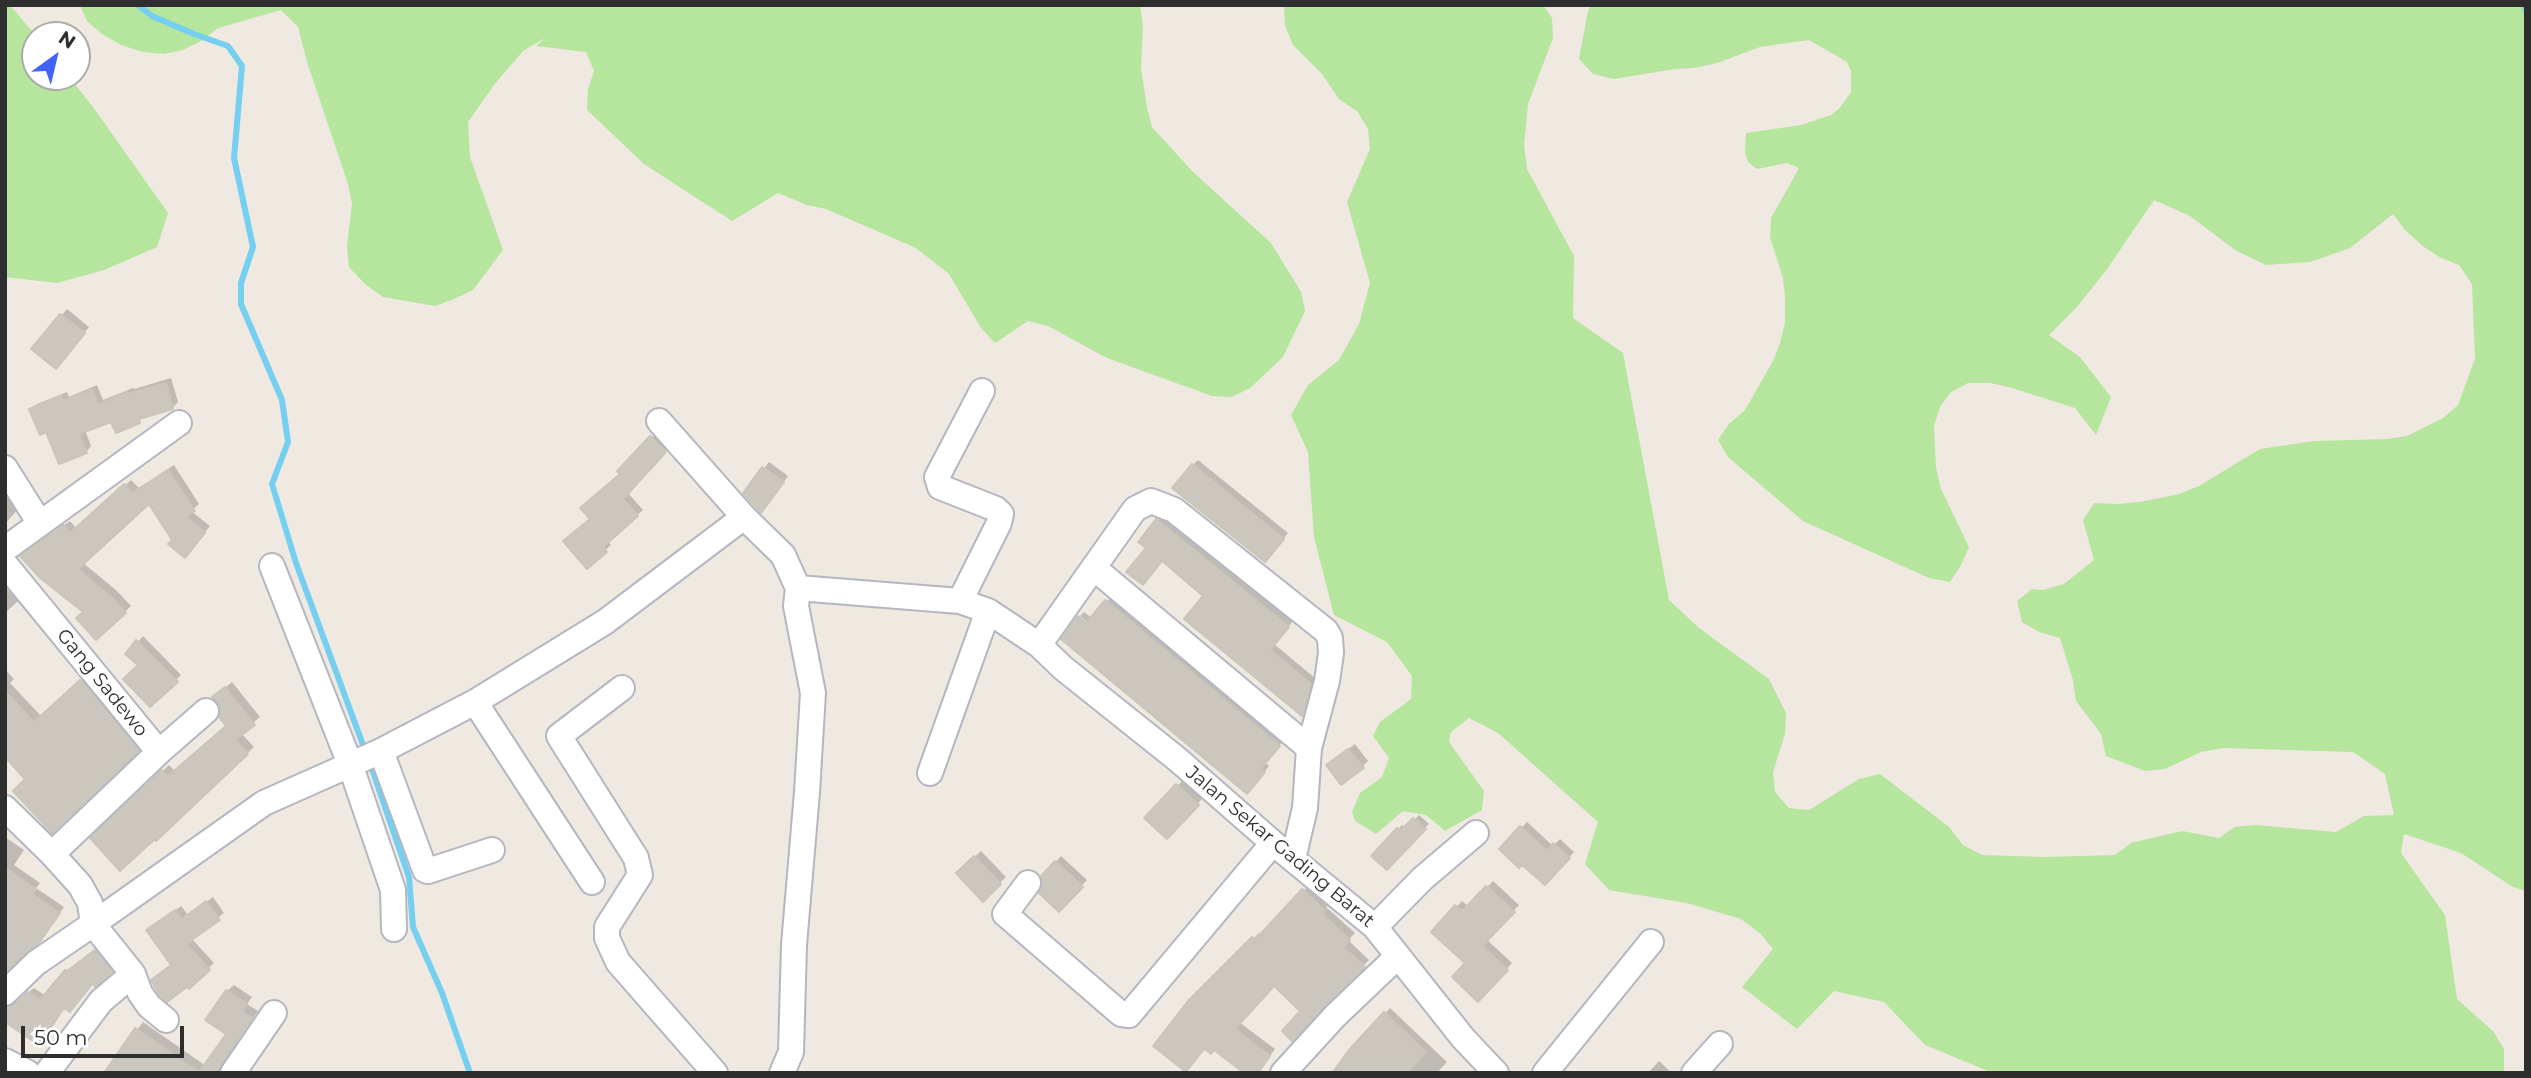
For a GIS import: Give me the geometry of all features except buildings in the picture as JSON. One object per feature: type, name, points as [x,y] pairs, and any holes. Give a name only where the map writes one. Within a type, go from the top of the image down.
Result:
[{"type":"street","points":[[960,601],[1002,514],[996,509],[940,487],[937,477],[982,391]]},
{"type":"street","points":[[659,421],[744,517],[783,555],[798,588],[796,606],[813,693],[794,945],[791,1052],[782,1073]]},
{"type":"street","points":[[5,549],[179,423]]},
{"type":"street","points":[[5,468],[39,522]]},
{"type":"street","points":[[1028,883],[1005,914],[1121,1014],[1129,1015],[1283,851],[1305,808],[1309,747],[1327,681],[1331,653],[1326,631],[1174,510],[1151,501],[1135,509],[1039,645]]},
{"type":"street","points":[[5,993],[36,963],[234,822],[264,803],[364,758],[475,702],[605,622],[744,517]]},
{"type":"street","name":"Gang Sadewo","points":[[5,564],[159,752],[52,854]]},
{"type":"street","points":[[272,566],[364,758],[425,870],[492,850]]},
{"type":"street","points":[[1094,568],[1309,747]]},
{"type":"street","name":"Jalan Sekar Gading Barat","points":[[798,588],[960,601],[988,611],[1039,645],[1063,668],[1376,927],[1463,1038],[1495,1072]]},
{"type":"street","points":[[929,774],[988,611]]},
{"type":"street","points":[[622,688],[559,736],[636,858],[640,875],[607,927],[607,938],[618,962],[715,1073]]},
{"type":"street","points":[[475,702],[592,881]]},
{"type":"street","points":[[159,752],[206,711]]},
{"type":"street","points":[[364,758],[393,890],[394,929]]},
{"type":"street","points":[[5,808],[79,885],[90,903],[93,924],[133,974],[140,993],[149,1006],[166,1020]]},
{"type":"street","points":[[1376,927],[1422,879],[1476,834]]},
{"type":"street","points":[[1545,1073],[1651,942]]},
{"type":"street","points":[[1283,1073],[1335,1016],[1398,956]]},
{"type":"street","points":[[47,1073],[101,1001],[133,974]]},
{"type":"street","points":[[233,1073],[274,1013]]},
{"type":"street","points":[[1694,1073],[1720,1044]]},
{"type":"street","points":[[5,1061],[28,1073]]},
{"type":"green space","points":[[5,5],[10,5],[23,21],[21,21],[21,91],[80,91],[168,213],[157,247],[104,270],[57,283],[5,277]]},
{"type":"green space","points":[[80,5],[1140,5],[1143,26],[1141,68],[1152,127],[1193,172],[1271,243],[1301,292],[1305,311],[1283,357],[1250,388],[1232,397],[1212,396],[1107,358],[1048,326],[1028,321],[995,343],[981,328],[949,274],[916,248],[826,209],[807,205],[778,193],[732,221],[644,164],[587,110],[588,89],[594,71],[586,52],[536,46],[545,38],[523,51],[494,85],[468,122],[470,157],[503,250],[473,290],[454,299],[435,306],[383,297],[365,284],[349,267],[347,246],[352,204],[348,184],[298,27],[281,10],[218,28],[183,50],[164,54],[143,52],[121,45],[102,34],[91,24],[91,21],[87,21]]},
{"type":"green space","points":[[1284,5],[1543,5],[1552,18],[1553,38],[1528,104],[1524,145],[1527,169],[1574,256],[1573,318],[1623,353],[1669,600],[1699,628],[1769,679],[1786,713],[1785,734],[1773,772],[1775,792],[1789,808],[1809,810],[1859,779],[1880,774],[1949,827],[1963,845],[1982,855],[2046,857],[2115,855],[2131,843],[2182,831],[2219,838],[2235,827],[2255,825],[2336,832],[2364,816],[2394,815],[2385,774],[2353,752],[2223,748],[2201,752],[2165,769],[2145,771],[2106,756],[2101,734],[2076,701],[2073,680],[2060,638],[2039,632],[2022,622],[2017,601],[2032,589],[2043,590],[2064,584],[2094,560],[2083,520],[2094,503],[2140,502],[2179,494],[2199,486],[2260,449],[2315,441],[2407,436],[2443,418],[2458,405],[2475,359],[2472,284],[2459,265],[2424,247],[2405,230],[2393,214],[2350,248],[2310,262],[2266,265],[2235,250],[2190,216],[2154,200],[2105,272],[2076,308],[2049,335],[2080,357],[2111,397],[2096,435],[2075,408],[1990,383],[1968,383],[1951,392],[1940,407],[1934,426],[1936,468],[1941,489],[1969,547],[1950,582],[1929,578],[1803,521],[1728,457],[1718,440],[1729,424],[1745,410],[1773,361],[1785,323],[1783,278],[1770,237],[1771,218],[1799,168],[1787,163],[1757,169],[1748,162],[1745,152],[1746,133],[1801,125],[1831,115],[1851,92],[1851,71],[1847,62],[1809,40],[1760,47],[1717,63],[1694,68],[1614,79],[1593,74],[1579,59],[1591,5],[2526,5],[2526,891],[2513,887],[2461,853],[2404,834],[2401,853],[2445,915],[2457,999],[2493,1031],[2504,1049],[2504,1073],[1993,1073],[1925,1045],[1884,1002],[1834,991],[1797,1029],[1742,987],[1773,949],[1761,934],[1741,919],[1687,903],[1609,890],[1585,864],[1598,822],[1498,733],[1469,718],[1451,732],[1449,742],[1484,791],[1482,810],[1445,831],[1426,815],[1403,811],[1376,834],[1355,821],[1352,812],[1360,793],[1382,777],[1389,758],[1373,736],[1380,722],[1411,699],[1412,676],[1387,642],[1334,615],[1314,537],[1308,452],[1291,415],[1308,385],[1339,360],[1359,324],[1370,283],[1347,202],[1370,149],[1368,129],[1357,111],[1339,99],[1322,74],[1293,45],[1285,25]]},
{"type":"waterway","points":[[138,5],[152,16],[228,46],[242,66],[234,158],[253,247],[241,283],[241,304],[282,400],[288,442],[272,484],[296,563],[366,753]]},
{"type":"waterway","points":[[2524,5],[2526,10]]},
{"type":"waterway","points":[[370,763],[409,877],[413,927],[442,993],[470,1073]]}]
